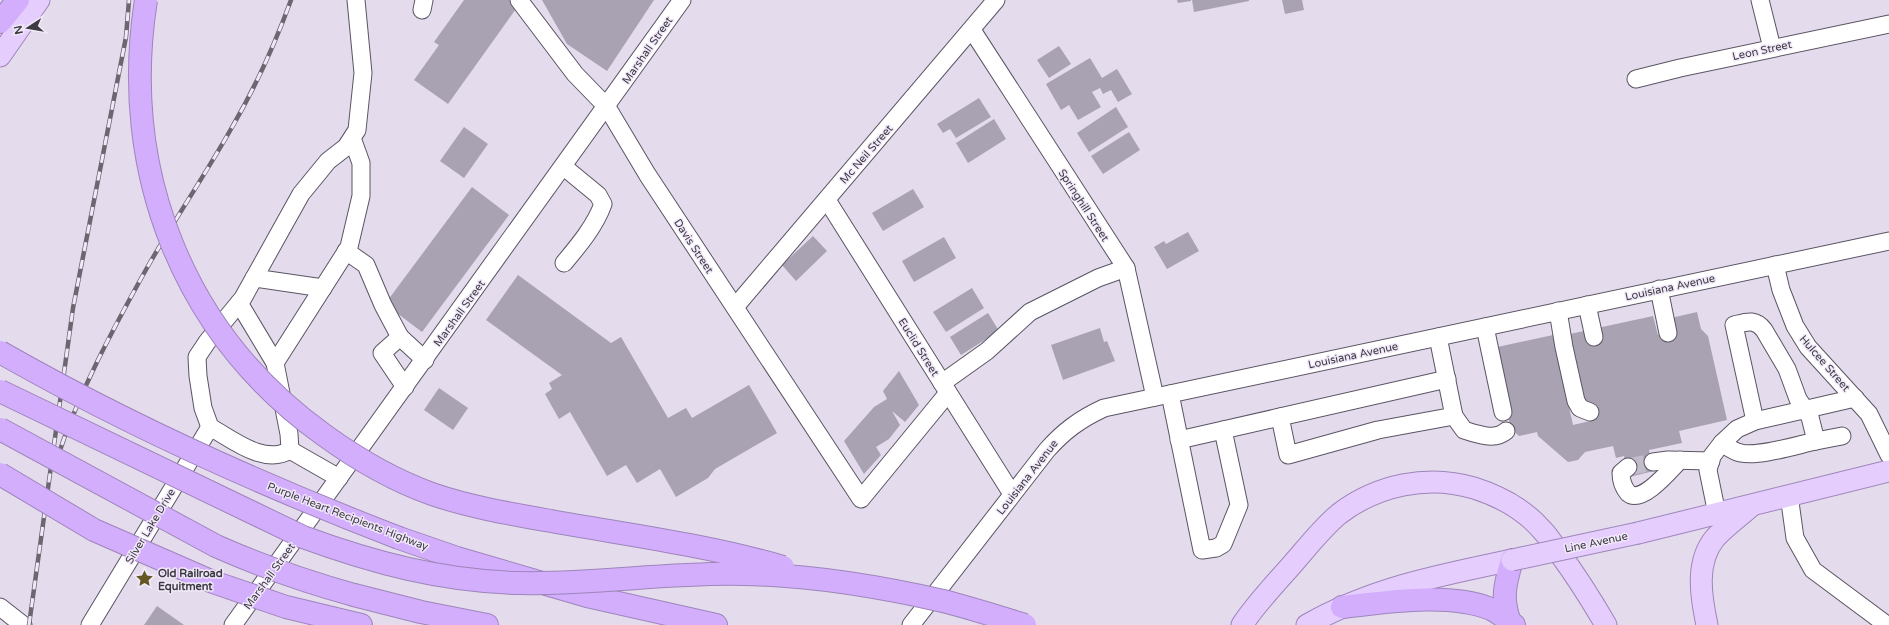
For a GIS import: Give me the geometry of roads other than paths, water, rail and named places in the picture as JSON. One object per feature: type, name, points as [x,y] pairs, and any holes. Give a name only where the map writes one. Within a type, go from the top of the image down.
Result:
[{"type":"highway","points":[[0,22],[18,0]]},
{"type":"highway","points":[[146,0],[140,52],[139,94],[144,148],[156,202],[175,253],[200,302],[223,338],[279,401],[301,419],[358,458],[387,474],[431,494],[494,510],[717,551],[785,567],[816,579]]},
{"type":"highway","name":"Purple Heart Recipients Highway","points":[[0,352],[98,406],[186,449],[326,510],[399,538],[457,558],[587,596],[716,625]]},
{"type":"highway","points":[[0,391],[303,537],[393,567],[469,581],[519,583],[593,582],[709,573],[775,575],[873,587],[945,602],[1025,625]]},
{"type":"highway","points":[[0,429],[216,546],[278,572],[354,595],[421,612],[487,625]]},
{"type":"highway","points":[[0,474],[94,530]]},
{"type":"highway","points":[[0,492],[50,515],[94,530],[214,582],[286,607],[361,625]]},
{"type":"highway","points":[[1512,560],[1504,592],[1505,609],[1512,624]]},
{"type":"highway","points":[[1342,607],[1419,599],[1475,604],[1492,610],[1512,624]]},
{"type":"main road","points":[[0,56],[39,0]]},
{"type":"main road","name":"Line Avenue","points":[[1307,625],[1342,607],[1394,587],[1638,533],[1889,471]]},
{"type":"main road","points":[[1242,625],[1254,608],[1320,532],[1338,515],[1367,497],[1391,488],[1416,483],[1433,482],[1463,485],[1487,492],[1510,503],[1530,518],[1543,530],[1579,581],[1606,625]]},
{"type":"main road","points":[[1707,625],[1701,584],[1702,564],[1715,538],[1752,505]]},
{"type":"street","name":"Davis Street","points":[[519,0],[575,74],[607,107],[651,180],[861,499],[945,388]]},
{"type":"street","name":"Marshall Street","points":[[233,625],[564,167],[682,0]]},
{"type":"street","name":"Mc Neil Street","points":[[735,307],[996,0]]},
{"type":"street","points":[[1760,0],[1772,48]]},
{"type":"street","points":[[290,450],[284,454],[272,455],[256,453],[210,427],[203,408],[198,376],[197,357],[207,342],[239,303],[301,194],[328,161],[346,147],[357,130],[363,73],[355,1]]},
{"type":"street","name":"Leon Street","points":[[1636,79],[1772,48],[1889,24]]},
{"type":"street","name":"Springhill Street","points":[[972,30],[1126,268],[1162,395],[1179,440],[1202,550],[1216,548],[1223,544],[1239,505],[1223,430]]},
{"type":"street","points":[[275,363],[349,247],[362,196],[361,163],[352,138]]},
{"type":"street","points":[[564,167],[598,196],[603,204],[600,213],[585,237],[564,263]]},
{"type":"street","name":"Euclid Street","points":[[826,200],[1012,494]]},
{"type":"street","name":"Louisiana Avenue","points":[[911,625],[1012,494],[1063,432],[1082,418],[1104,408],[1889,241]]},
{"type":"street","points":[[346,252],[366,265],[383,305],[400,337],[425,360]]},
{"type":"street","name":"Hulcee Street","points":[[1775,265],[1780,290],[1795,326],[1808,347],[1869,414],[1889,455]]},
{"type":"street","points":[[945,388],[1030,312],[1098,278],[1126,268]]},
{"type":"street","points":[[254,278],[323,288]]},
{"type":"street","points":[[1659,290],[1668,334]]},
{"type":"street","points":[[239,303],[275,363],[289,434],[290,450]]},
{"type":"street","points":[[1588,305],[1594,337]]},
{"type":"street","points":[[1558,311],[1576,401],[1580,408],[1590,412]]},
{"type":"street","points":[[1755,421],[1734,325],[1747,322],[1760,324],[1787,369],[1798,399],[1810,417],[1816,441]]},
{"type":"street","points":[[1485,327],[1502,412]]},
{"type":"street","points":[[400,337],[382,353],[405,387]]},
{"type":"street","points":[[1438,337],[1454,416],[1464,430],[1482,436],[1495,435],[1506,431]]},
{"type":"street","points":[[1179,440],[1447,379]]},
{"type":"street","points":[[1717,514],[1708,470],[1710,461],[1722,443],[1737,429],[1755,421],[1855,398]]},
{"type":"street","points":[[1280,417],[1288,455],[1378,430],[1454,416]]},
{"type":"street","name":"Silver Lake Drive","points":[[90,625],[210,427]]},
{"type":"street","points":[[1722,443],[1731,450],[1753,454],[1842,436]]},
{"type":"street","points":[[290,450],[340,478]]},
{"type":"street","points":[[1653,462],[1680,460],[1710,461]]},
{"type":"street","points":[[1628,467],[1622,473],[1621,480],[1625,489],[1634,496],[1644,493],[1652,488],[1680,460]]},
{"type":"street","points":[[1788,495],[1795,538],[1813,570],[1888,625]]},
{"type":"street","points":[[0,607],[23,625]]},
{"type":"tunnel","points":[[1628,467],[1653,462]]},
{"type":"railway","points":[[29,625],[73,308],[126,37],[129,0]]},
{"type":"railway","points":[[56,462],[75,411],[109,338],[148,266],[240,113],[264,66],[291,0]]},
{"type":"place","name":"Old Railroad Equitment","points":[[145,579]]}]
